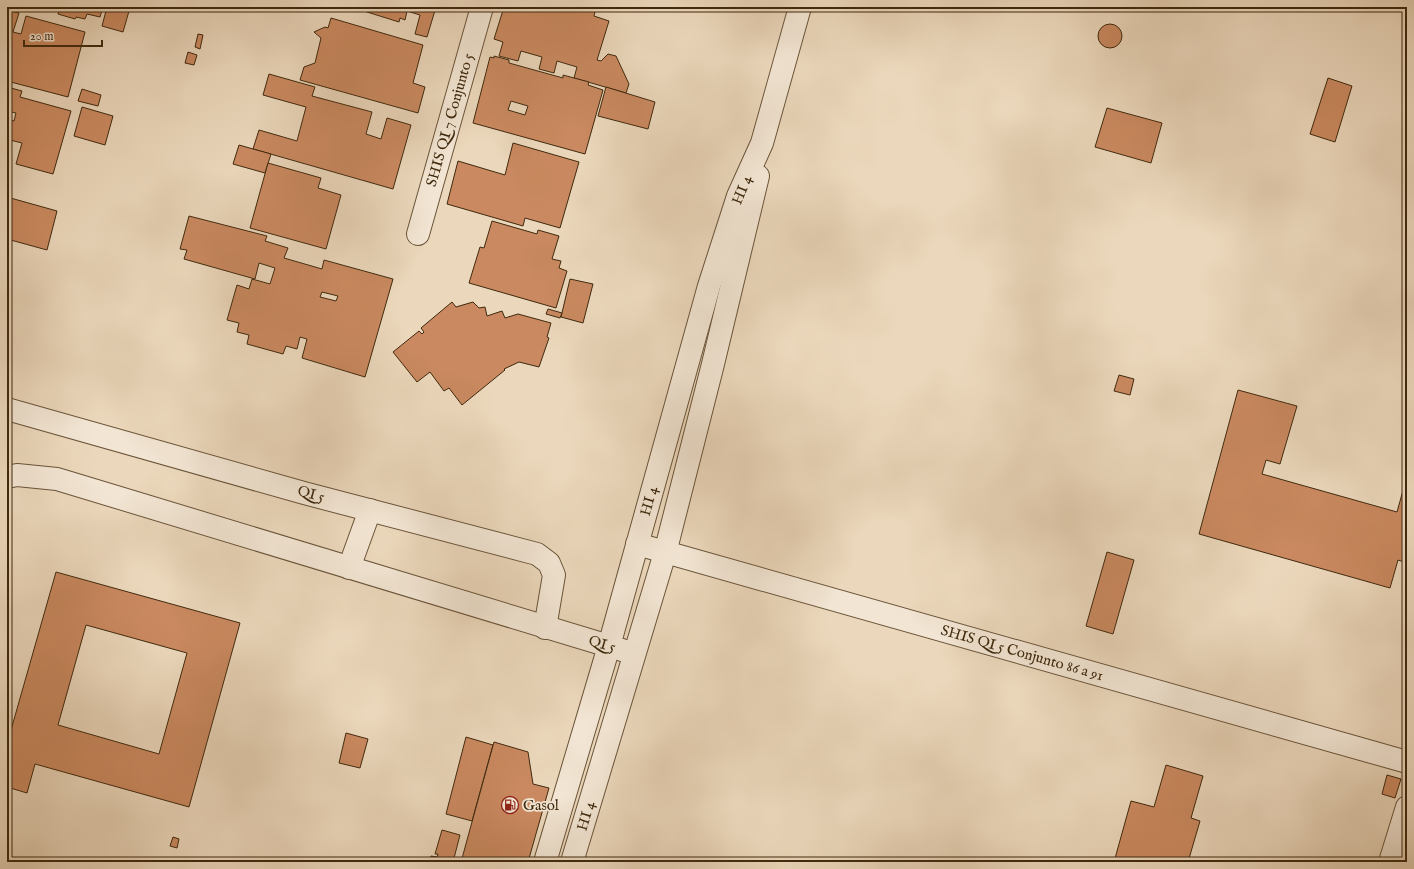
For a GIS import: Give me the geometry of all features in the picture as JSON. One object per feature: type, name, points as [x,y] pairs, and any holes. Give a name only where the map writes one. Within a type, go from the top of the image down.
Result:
[{"type":"street","name":"SHIS QI 7 Conjunto 5","points":[[418,234],[482,7]]},
{"type":"street","name":"HI 4","points":[[572,862],[665,553],[748,222],[757,180],[762,142],[800,7]]},
{"type":"street","name":"HI 4","points":[[545,862],[609,646],[709,286],[738,196],[762,142]]},
{"type":"street","name":"QI 5","points":[[7,409],[370,510],[537,554],[549,563],[554,575],[545,628]]},
{"type":"street","name":"QI 5","points":[[7,477],[17,475],[58,479],[545,628],[635,654]]},
{"type":"street","points":[[349,568],[370,510]]},
{"type":"street","name":"SHIS QI 5 Conjunto 86 a 91","points":[[637,544],[1407,762]]},
{"type":"street","points":[[1390,862],[1407,807]]},
{"type":"building","points":[[60,7],[103,7],[100,17],[87,14],[85,19],[76,17],[75,19],[58,14]]},
{"type":"building","points":[[107,7],[117,7],[129,11],[123,32],[102,26]]},
{"type":"building","points":[[351,7],[436,7],[427,37],[415,34],[420,15],[407,11],[405,20],[400,18],[399,22]]},
{"type":"building","points":[[504,7],[596,7],[594,16],[609,21],[597,60],[601,61],[608,54],[616,56],[629,84],[626,93],[574,78],[577,67],[557,61],[554,73],[539,69],[542,57],[521,51],[518,61],[499,56],[503,42],[494,39]]},
{"type":"building","points":[[7,10],[19,13],[13,32],[21,34],[26,16],[85,32],[68,97],[7,81]]},
{"type":"building","points":[[331,18],[423,45],[413,83],[425,87],[418,113],[300,80],[304,67],[315,63],[321,38],[314,32],[325,27],[328,28]]},
{"type":"building","points":[[1110,24],[1119,27],[1122,36],[1119,45],[1110,48],[1101,45],[1098,36],[1101,27]]},
{"type":"building","points":[[198,34],[203,35],[200,49],[195,47]]},
{"type":"building","points":[[188,52],[197,55],[194,65],[185,63]]},
{"type":"building","points":[[494,56],[509,60],[509,63],[563,78],[563,75],[589,82],[588,85],[603,90],[585,154],[473,123],[490,57],[494,58]],"holes":[[[511,101],[528,106],[525,115],[508,110]]]},
{"type":"building","points":[[269,74],[315,87],[312,96],[372,112],[366,134],[381,139],[387,118],[411,125],[393,189],[253,149],[259,130],[297,141],[306,107],[263,95]]},
{"type":"building","points":[[1328,78],[1352,86],[1335,142],[1310,134]]},
{"type":"building","points":[[7,87],[22,91],[20,97],[71,111],[53,174],[16,164],[22,143],[10,140],[7,151],[7,119],[14,121],[16,113],[7,111]]},
{"type":"building","points":[[606,87],[655,102],[648,129],[598,116]]},
{"type":"building","points":[[82,89],[101,95],[98,106],[78,101]]},
{"type":"building","points":[[82,107],[113,116],[105,145],[74,136]]},
{"type":"building","points":[[1107,108],[1162,123],[1151,163],[1095,147]]},
{"type":"building","points":[[513,143],[579,162],[560,228],[525,218],[523,226],[447,204],[458,161],[505,175]]},
{"type":"building","points":[[239,145],[271,154],[265,173],[233,164]]},
{"type":"building","points":[[268,163],[321,178],[318,188],[341,195],[326,249],[250,228]]},
{"type":"building","points":[[7,197],[57,211],[47,250],[7,239]]},
{"type":"building","points":[[189,216],[267,236],[265,241],[288,248],[284,258],[322,269],[324,260],[393,279],[365,377],[302,358],[307,339],[300,337],[297,349],[286,346],[283,354],[247,344],[249,335],[237,332],[239,323],[227,320],[237,285],[249,289],[252,279],[270,284],[275,268],[259,263],[255,279],[184,259],[187,250],[180,249]],"holes":[[[322,292],[338,296],[336,301],[320,297]]]},
{"type":"building","points":[[492,221],[537,234],[538,230],[559,236],[552,259],[561,261],[559,268],[567,271],[556,308],[469,283],[480,247],[484,248]]},
{"type":"building","points":[[570,279],[593,284],[583,323],[561,317]]},
{"type":"building","points":[[452,302],[456,307],[473,302],[479,308],[485,307],[487,316],[502,311],[505,318],[518,314],[551,323],[547,337],[549,338],[539,367],[519,362],[504,369],[505,370],[462,405],[449,388],[444,391],[430,372],[417,382],[393,352],[419,331],[422,334],[424,332],[421,328]]},
{"type":"building","points":[[548,309],[562,313],[560,318],[546,314]]},
{"type":"building","points":[[1119,375],[1134,379],[1130,395],[1114,391]]},
{"type":"building","points":[[1238,390],[1297,406],[1280,464],[1266,460],[1262,474],[1397,512],[1407,476],[1407,563],[1398,560],[1390,588],[1199,534]]},
{"type":"building","points":[[1107,552],[1134,560],[1113,634],[1086,626]]},
{"type":"building","points":[[56,572],[240,623],[189,807],[35,764],[27,793],[7,787],[7,744]],"holes":[[[86,625],[187,653],[159,754],[58,725]]]},
{"type":"building","points":[[346,733],[368,739],[360,768],[339,763]]},
{"type":"building","points":[[466,737],[493,745],[472,821],[446,814]]},
{"type":"building","name":"Gasol","points":[[494,742],[528,752],[533,784],[549,788],[528,862],[461,862]]},
{"type":"building","points":[[1166,765],[1203,776],[1191,818],[1200,821],[1188,862],[1114,862],[1131,801],[1154,807]]},
{"type":"building","points":[[1387,775],[1401,779],[1395,798],[1382,794]]},
{"type":"building","points":[[442,830],[460,835],[453,862],[430,862],[431,856],[437,857],[438,854],[435,854]]},
{"type":"building","points":[[173,837],[179,839],[177,848],[170,846]]},
{"type":"place","name":"Gasol","points":[[510,805]]}]
